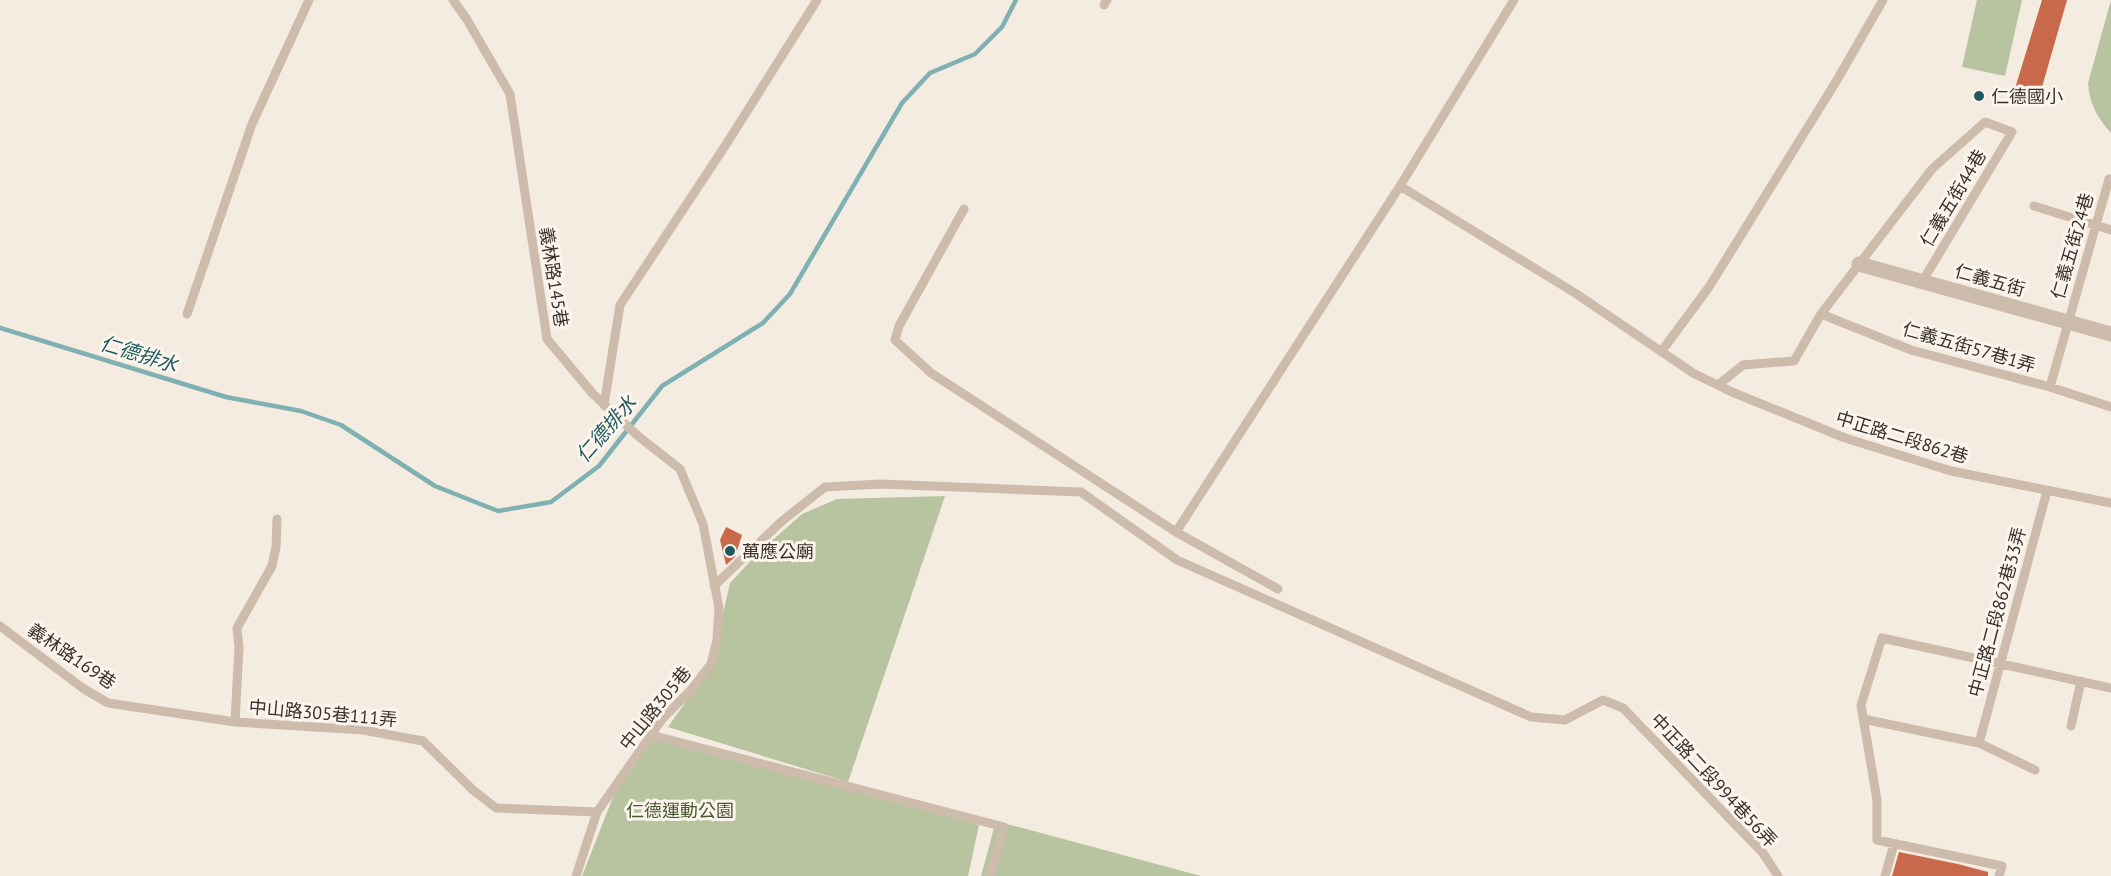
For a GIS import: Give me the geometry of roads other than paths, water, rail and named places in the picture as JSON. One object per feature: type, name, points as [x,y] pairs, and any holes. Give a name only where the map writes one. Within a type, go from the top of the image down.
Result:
[{"type":"street","name":"仁義五街","points":[[1859,264],[2111,334]]},
{"type":"lane","points":[[187,314],[252,124],[309,0]]},
{"type":"lane","name":"義林路145巷","points":[[453,0],[510,94],[547,339],[592,394],[680,469],[703,524],[714,586]]},
{"type":"lane","points":[[604,405],[620,305],[727,143],[816,0]]},
{"type":"lane","points":[[1176,532],[1400,186],[1514,0]]},
{"type":"lane","points":[[1661,352],[1709,287],[1837,81],[1883,0]]},
{"type":"lane","name":"仁義五街44巷","points":[[1859,264],[1932,169],[1985,122],[2012,132],[1922,282]]},
{"type":"lane","name":"仁義五街24巷","points":[[2050,387],[2109,179]]},
{"type":"lane","name":"中正路二段862巷","points":[[1400,186],[1575,293],[1693,373],[1718,385],[1845,438],[1951,471],[2111,503]]},
{"type":"lane","points":[[2034,206],[2111,230]]},
{"type":"lane","points":[[964,209],[899,326],[895,340],[931,373],[1176,532],[1278,589]]},
{"type":"lane","points":[[1718,385],[1743,365],[1794,361],[1821,314],[1859,264]]},
{"type":"lane","name":"仁義五街57巷1弄","points":[[1821,314],[1911,350],[2050,387],[2111,407]]},
{"type":"lane","name":"中正路二段994巷56弄","points":[[714,586],[782,521],[825,487],[881,484],[1081,492],[1177,560],[1531,717],[1565,720],[1603,700],[1623,708],[1763,853],[1778,876]]},
{"type":"lane","name":"中正路二段862巷33弄","points":[[1979,743],[2047,490]]},
{"type":"lane","points":[[235,722],[237,628],[272,566],[276,547],[277,519]]},
{"type":"lane","name":"中山路305巷","points":[[576,876],[597,812],[663,718],[691,690],[711,664],[717,640],[719,608],[714,586]]},
{"type":"lane","name":"義林路169巷","points":[[0,626],[84,689],[108,703],[235,722]]},
{"type":"lane","points":[[1999,876],[2002,866],[1877,840],[1878,800],[1860,705],[1882,638],[2111,688]]},
{"type":"lane","points":[[2071,726],[2081,681]]},
{"type":"lane","points":[[1863,719],[1979,743],[2035,770]]},
{"type":"lane","name":"中山路305巷111弄","points":[[235,722],[363,730],[423,741],[473,790],[496,808],[597,812]]},
{"type":"lane","points":[[651,735],[1004,827],[990,876]]},
{"type":"lane","points":[[1886,876],[1894,844]]},
{"type":"waterway","name":"仁德排水","points":[[0,328],[226,397],[301,411],[341,425],[435,486],[498,511],[551,502],[599,466],[662,386],[763,323],[790,294],[902,103],[930,73],[975,54],[1002,27],[1016,0]]},
{"type":"place","name":"仁德國小","points":[[1979,96]]},
{"type":"place","name":"萬應公廟","points":[[730,551]]},
{"type":"park label","name":"仁德運動公園","points":[[680,810]]}]
